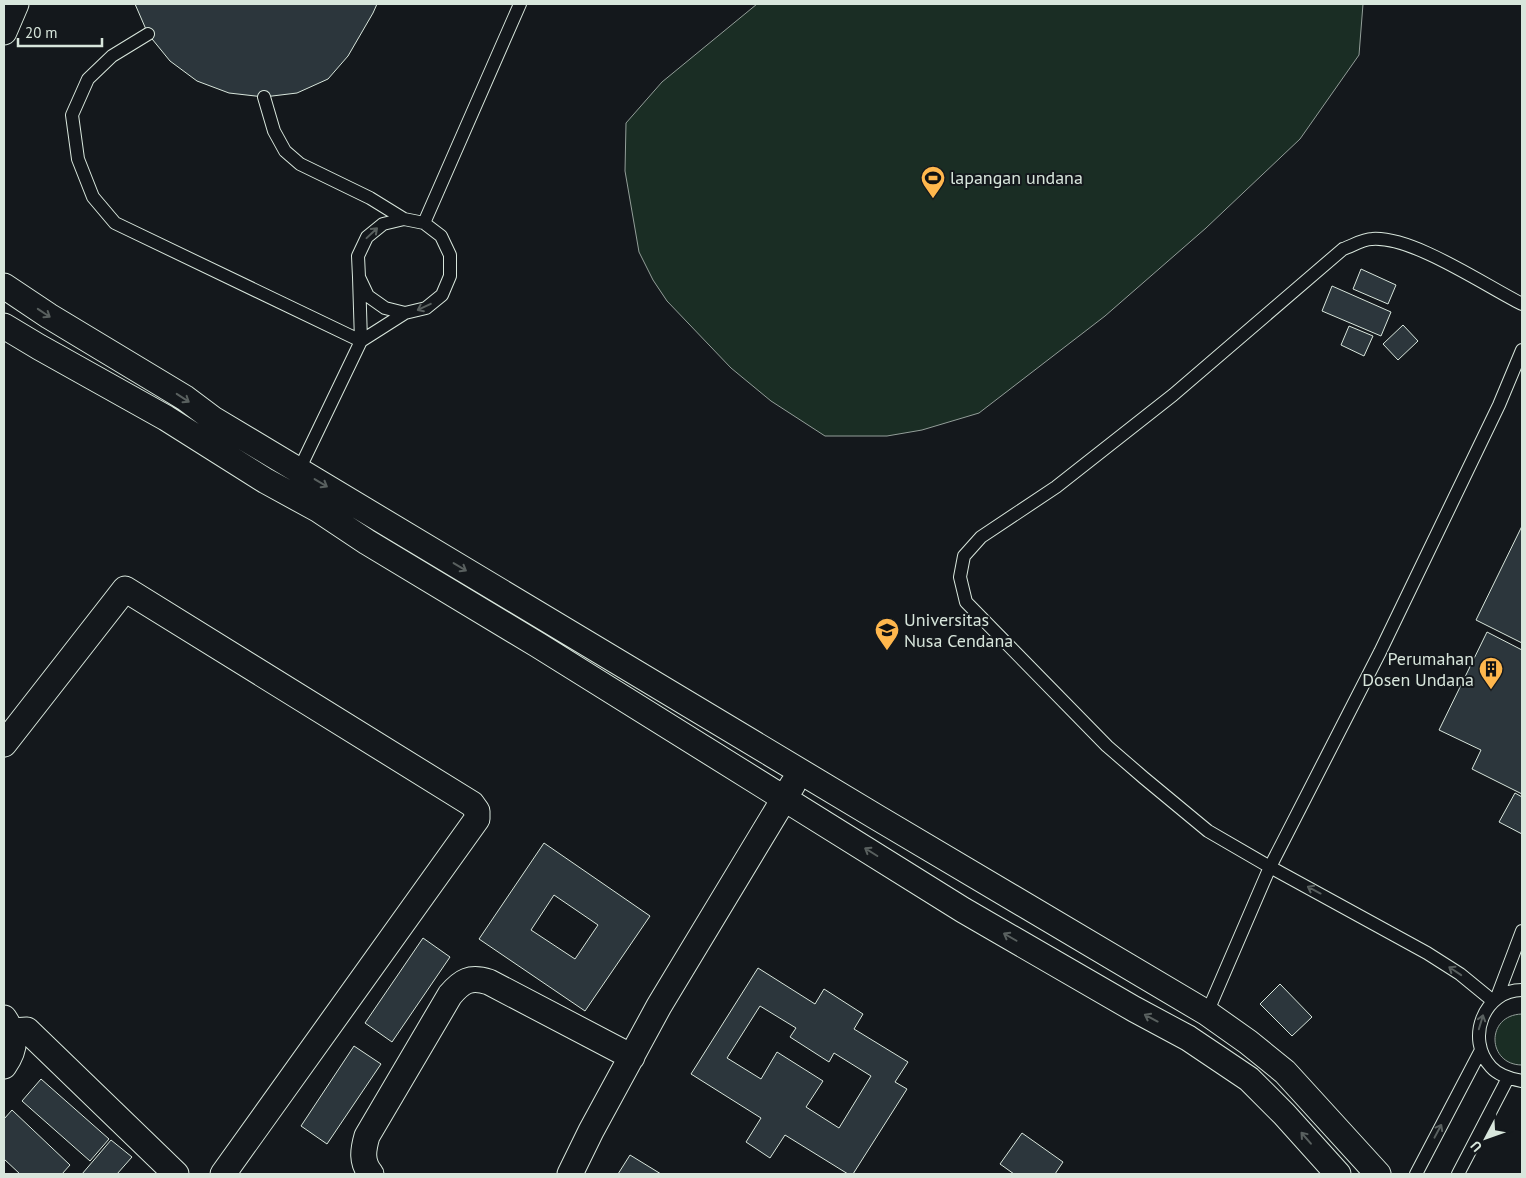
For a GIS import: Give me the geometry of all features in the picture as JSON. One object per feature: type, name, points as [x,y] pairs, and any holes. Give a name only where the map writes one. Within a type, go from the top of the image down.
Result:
[{"type":"street","points":[[4,32],[16,4]]},
{"type":"street","points":[[4,286],[48,316],[185,398],[213,419],[1207,1013],[1248,1042],[1285,1072],[1378,1174]]},
{"type":"street","points":[[4,326],[166,418],[266,481],[319,510],[367,542],[529,640],[964,910],[1134,1009],[1188,1038],[1249,1079],[1284,1114],[1338,1174]]},
{"type":"street","points":[[266,481],[278,458]]},
{"type":"street","points":[[4,744],[126,589],[472,804],[477,811],[477,819],[222,1174]]},
{"type":"street","points":[[570,1174],[591,1131],[659,1006],[785,799],[800,771]]},
{"type":"street","points":[[371,1174],[364,1163],[363,1152],[367,1136],[450,995],[459,985],[469,980],[479,979],[489,982],[632,1057]]},
{"type":"street","points":[[1188,1038],[1207,1013]]},
{"type":"street","points":[[4,1066],[14,1045],[8,1024]]},
{"type":"street","points":[[8,1024],[27,1030],[176,1174]]},
{"type":"lane","points":[[424,223],[520,4]]},
{"type":"lane","points":[[148,34],[112,56],[88,78],[72,115],[78,159],[93,196],[115,223],[361,341]]},
{"type":"lane","points":[[264,98],[274,131],[285,150],[300,164],[370,198],[404,219],[424,223],[440,236],[450,255],[450,276],[442,295],[426,308],[405,313],[361,341]]},
{"type":"lane","points":[[300,470],[361,341],[358,256],[367,237],[383,224],[404,219]]},
{"type":"lane","points":[[1495,999],[1428,953],[1208,831],[1107,746],[966,602],[960,577],[964,556],[982,537],[1056,487],[1173,395],[1343,249],[1370,239],[1393,239],[1471,276],[1522,304]]},
{"type":"lane","points":[[359,277],[368,296],[385,308],[405,313]]},
{"type":"lane","points":[[1207,1013],[1270,867],[1380,652],[1499,405],[1522,350]]},
{"type":"lane","points":[[1522,931],[1495,999],[1483,1015],[1478,1032],[1481,1050],[1491,1067],[1508,1078],[1522,1081]]},
{"type":"lane","points":[[1495,999],[1514,990],[1522,990]]},
{"type":"lane","points":[[1416,1174],[1481,1050]]},
{"type":"lane","points":[[1458,1174],[1508,1078]]},
{"type":"green space","name":"lapangan undana","points":[[757,4],[1363,4],[1359,55],[1300,139],[1206,228],[1105,316],[979,413],[922,430],[887,436],[825,436],[771,401],[731,368],[667,301],[653,280],[639,252],[625,171],[626,123],[662,82]]},
{"type":"green space","points":[[1522,1014],[1522,1065],[1510,1063],[1502,1057],[1497,1049],[1495,1040],[1501,1022],[1510,1016]]},
{"type":"building","points":[[135,4],[377,4],[348,56],[328,79],[297,93],[264,97],[229,93],[197,81],[170,61],[148,34]]},
{"type":"building","points":[[1361,269],[1396,285],[1388,304],[1353,289]]},
{"type":"building","points":[[1332,286],[1391,312],[1381,336],[1322,311]]},
{"type":"building","points":[[1403,325],[1418,341],[1398,360],[1383,344]]},
{"type":"building","points":[[1349,326],[1373,336],[1364,356],[1341,345]]},
{"type":"building","name":"Perumahan Dosen Undana","points":[[1522,526],[1522,643],[1476,620]]},
{"type":"building","name":"Perumahan Dosen Undana","points":[[1487,632],[1522,650],[1522,794],[1472,769],[1481,750],[1439,730]]},
{"type":"building","points":[[1515,793],[1522,797],[1522,834],[1499,822]]},
{"type":"building","points":[[544,843],[650,916],[585,1011],[479,939]],"holes":[[[554,895],[598,925],[575,959],[531,930]]]},
{"type":"building","points":[[423,938],[450,957],[392,1042],[365,1023]]},
{"type":"building","points":[[758,968],[815,1004],[824,989],[863,1014],[854,1029],[908,1062],[895,1082],[907,1089],[853,1174],[848,1174],[785,1135],[770,1158],[746,1142],[761,1118],[691,1074]],"holes":[[[760,1006],[796,1028],[790,1037],[829,1062],[834,1053],[871,1076],[839,1128],[806,1107],[823,1081],[777,1052],[761,1079],[727,1058]]]},
{"type":"building","points":[[1280,984],[1312,1017],[1292,1036],[1260,1004]]},
{"type":"building","points":[[354,1046],[381,1064],[327,1144],[301,1126]]},
{"type":"building","points":[[41,1079],[109,1139],[90,1161],[22,1101]]},
{"type":"building","points":[[12,1110],[70,1165],[62,1174],[20,1174],[4,1159],[4,1119]]},
{"type":"building","points":[[1022,1133],[1063,1162],[1055,1174],[1014,1174],[1000,1164]]},
{"type":"building","points":[[111,1140],[132,1157],[117,1174],[82,1174]]},
{"type":"building","points":[[630,1155],[661,1174],[618,1174]]},
{"type":"place","name":"lapangan undana","points":[[933,199]]},
{"type":"place","name":"Universitas Nusa Cendana","points":[[887,651]]},
{"type":"place","name":"Perumahan Dosen Undana","points":[[1491,690]]}]
